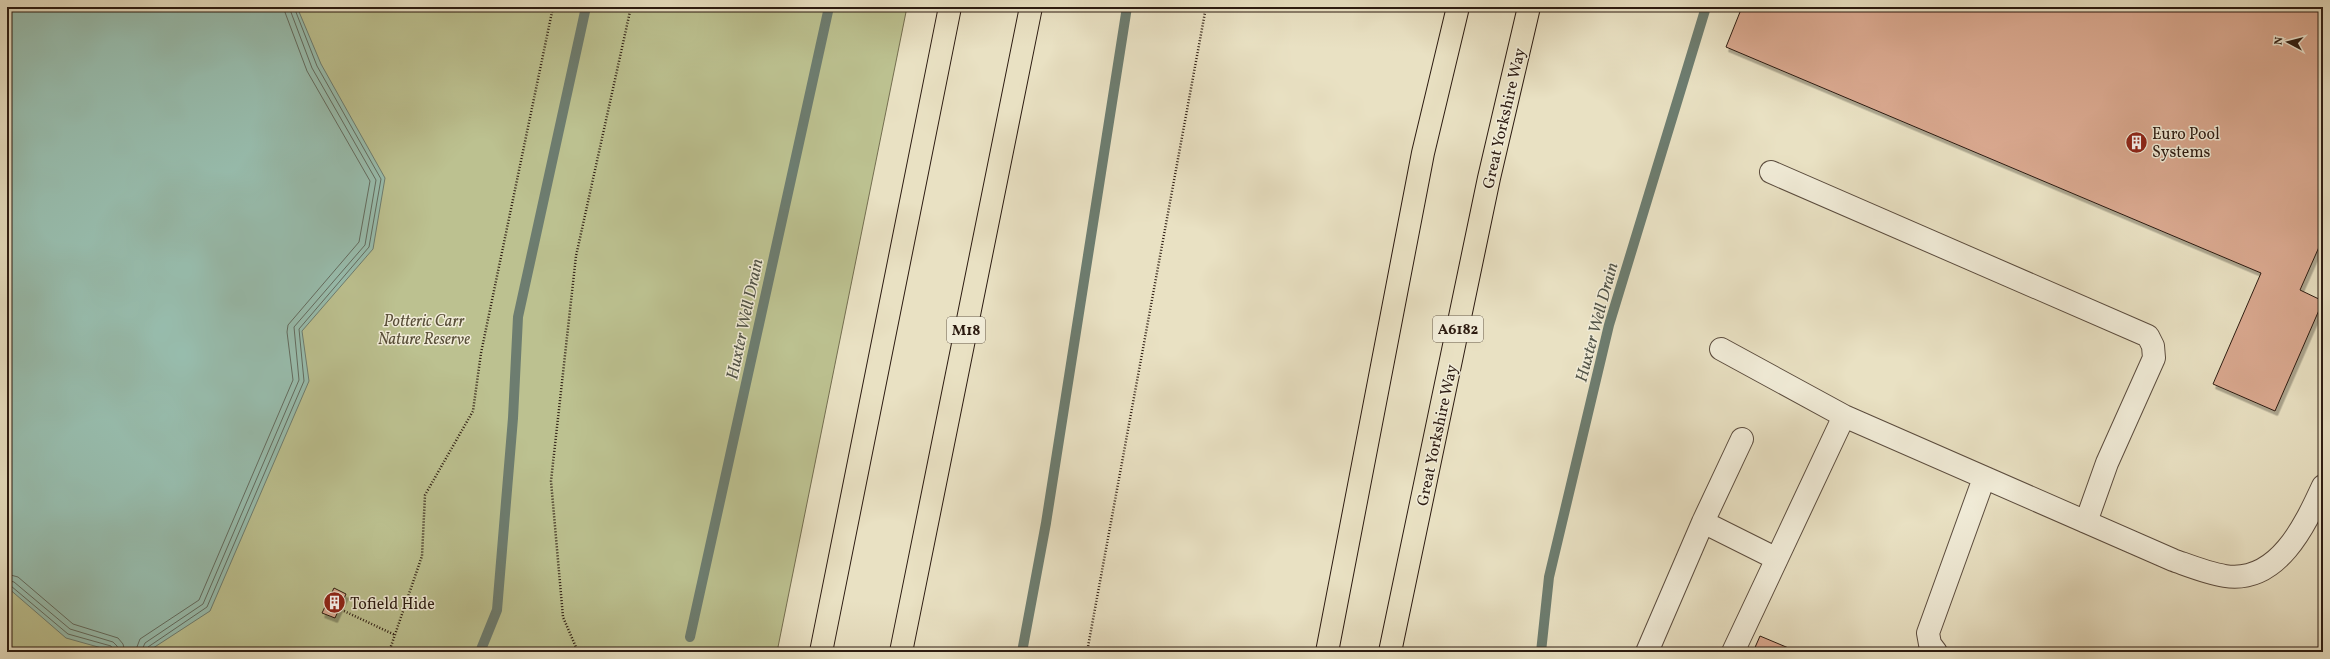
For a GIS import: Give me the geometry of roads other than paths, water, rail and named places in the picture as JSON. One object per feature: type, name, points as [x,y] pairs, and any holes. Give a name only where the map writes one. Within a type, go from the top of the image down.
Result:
[{"type":"highway","points":[[821,652],[950,7]]},
{"type":"highway","name":"M18","points":[[901,652],[1031,7]]},
{"type":"highway","points":[[1327,652],[1423,153],[1458,7]]},
{"type":"highway","name":"Great Yorkshire Way","points":[[1390,652],[1489,178],[1529,7]]},
{"type":"lane","points":[[1771,172],[2148,336],[2153,346],[2154,358],[2107,463],[2086,522]]},
{"type":"lane","points":[[1721,349],[1844,416],[2086,522],[2201,570],[2227,576],[2249,575],[2273,564],[2290,546],[2311,511],[2323,486]]},
{"type":"lane","points":[[1733,652],[1775,558],[1844,416]]},
{"type":"lane","points":[[1647,652],[1703,522],[1742,439]]},
{"type":"lane","points":[[1936,652],[1930,644],[1928,633],[1984,478]]},
{"type":"lane","points":[[1703,522],[1775,558]]},
{"type":"water","points":[[7,7],[297,7],[321,64],[385,178],[373,249],[302,331],[309,381],[210,611],[147,652],[116,652],[66,638],[7,587]]},
{"type":"waterway","points":[[480,652],[497,610],[513,418],[518,317],[586,7]]},
{"type":"waterway","name":"Huxter Well Drain","points":[[690,637],[829,7]]},
{"type":"waterway","points":[[1022,652],[1046,523],[1127,7]]},
{"type":"waterway","name":"Huxter Well Drain","points":[[1541,652],[1549,577],[1609,325],[1706,7]]},
{"type":"place","name":"Euro Pool Systems","points":[[2137,142]]},
{"type":"place","name":"Tofield Hide","points":[[334,603]]},
{"type":"park label","name":"Potteric Carr Nature Reserve","points":[[424,329]]}]
